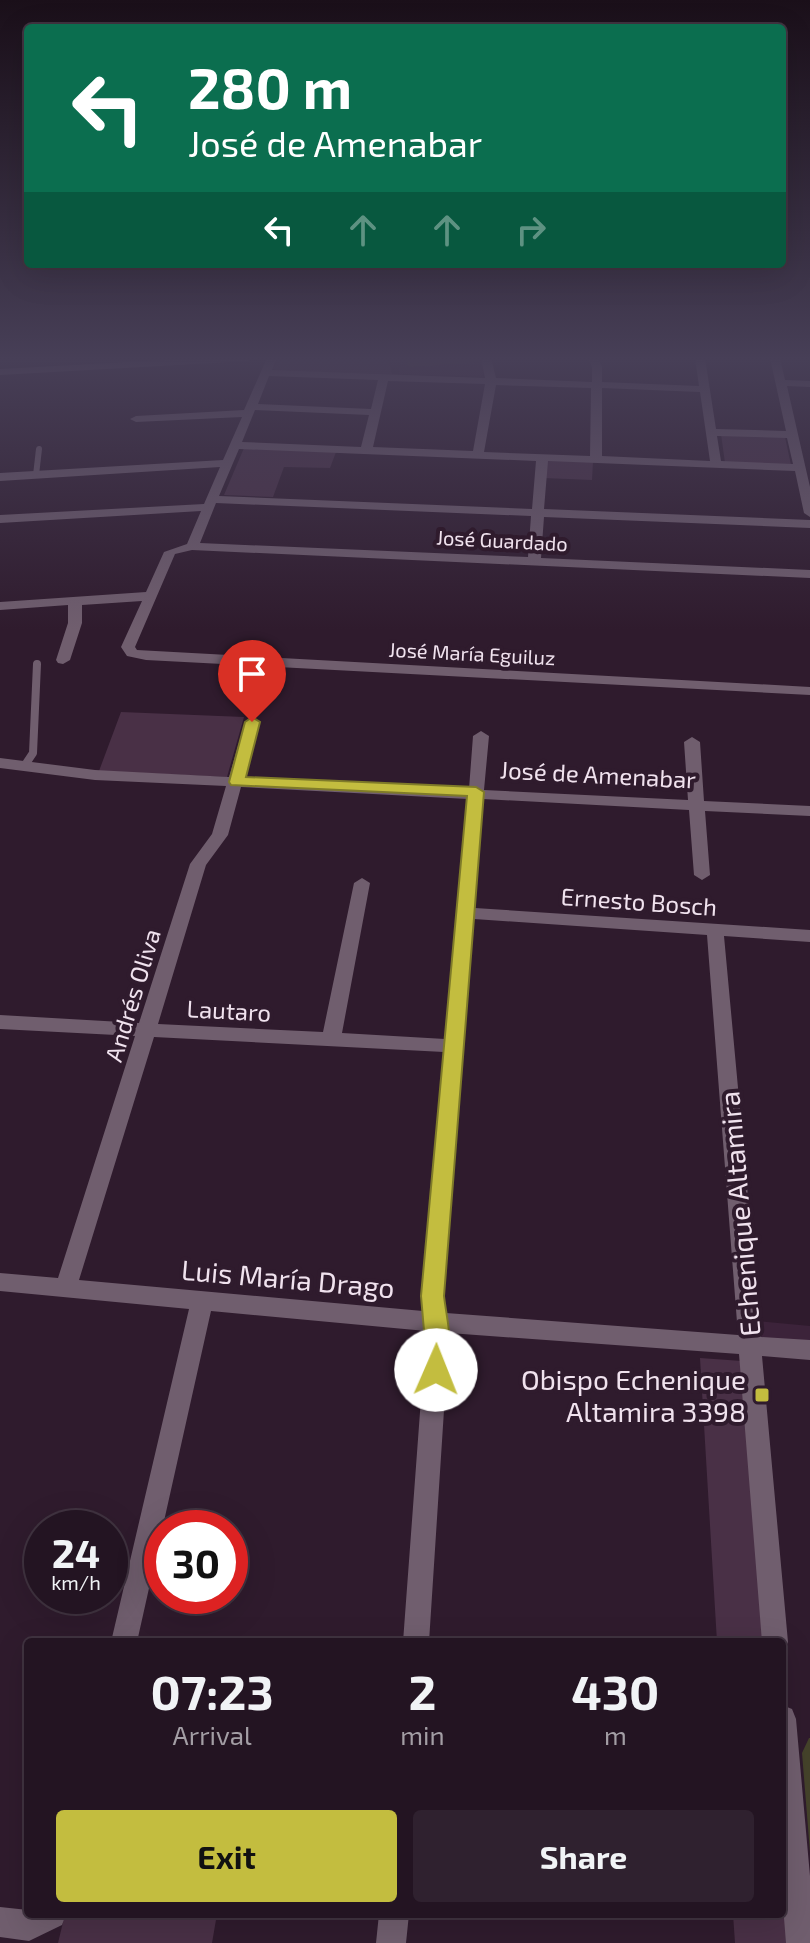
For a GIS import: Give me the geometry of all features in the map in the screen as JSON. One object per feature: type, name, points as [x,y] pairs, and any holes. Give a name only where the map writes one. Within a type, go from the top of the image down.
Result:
[{"type":"street","points":[[0,606],[150,596],[170,552],[192,546],[233,449]]},
{"type":"street","points":[[315,449],[800,468]]},
{"type":"street","points":[[478,455],[479,449]]},
{"type":"street","points":[[596,449],[596,460]]},
{"type":"street","points":[[714,449],[716,465]]},
{"type":"street","points":[[795,449],[810,513]]},
{"type":"street","points":[[534,562],[542,458]]},
{"type":"street","points":[[0,477],[228,463]]},
{"type":"street","points":[[0,519],[212,503],[810,524]]},
{"type":"street","points":[[0,531],[149,522]]},
{"type":"street","name":"José Guardado","points":[[192,546],[810,574]]},
{"type":"street","name":"José María Eguiluz","points":[[150,596],[128,647],[132,653],[810,691]]},
{"type":"street","points":[[63,660],[75,623],[75,601]]},
{"type":"street","name":"Andrés Oliva","points":[[66,1288],[198,864],[220,835],[252,722]]},
{"type":"street","points":[[416,1638],[439,1340],[432,1296],[481,736]]},
{"type":"street","points":[[692,742],[702,875]]},
{"type":"street","name":"José de Amenabar","points":[[0,763],[84,774],[810,811]]},
{"type":"street","points":[[331,1039],[362,883]]},
{"type":"street","name":"Ernesto Bosch","points":[[465,913],[810,936]]},
{"type":"street","name":"Echenique Altamira","points":[[715,930],[775,1638]]},
{"type":"street","name":"Lautaro","points":[[0,1022],[455,1046]]},
{"type":"street","name":"Luis María Drago","points":[[0,1282],[435,1322],[810,1350]]},
{"type":"street","points":[[125,1638],[202,1301]]},
{"type":"street","points":[[786,1754],[795,1834],[801,1943]]},
{"type":"street","points":[[391,1943],[394,1918]]},
{"type":"lane","points":[[36,475],[39,449]]},
{"type":"lane","points":[[25,765],[33,753],[37,664]]},
{"type":"shaded area","points":[[244,449],[336,452],[330,468],[284,467],[273,497],[224,495]]},
{"type":"shaded area","points":[[723,449],[788,449],[791,465],[725,463]]},
{"type":"shaded area","points":[[546,460],[593,462],[592,480],[544,478]]},
{"type":"shaded area","points":[[121,712],[244,717],[227,777],[99,771]]},
{"type":"shaded area","points":[[756,1321],[810,1326],[810,1345],[762,1341]]},
{"type":"shaded area","points":[[700,1358],[742,1361],[765,1638],[717,1638]]},
{"type":"shaded area","points":[[786,1899],[790,1943],[735,1943],[733,1918],[786,1918]]},
{"type":"shaded area","points":[[64,1918],[216,1918],[212,1943],[58,1943]]},
{"type":"place","name":"Obispo Echenique Altamira 3398","points":[[762,1395]]},
{"type":"route","points":[[252,722],[237,782],[476,792],[432,1296],[439,1340],[436,1370]]}]
